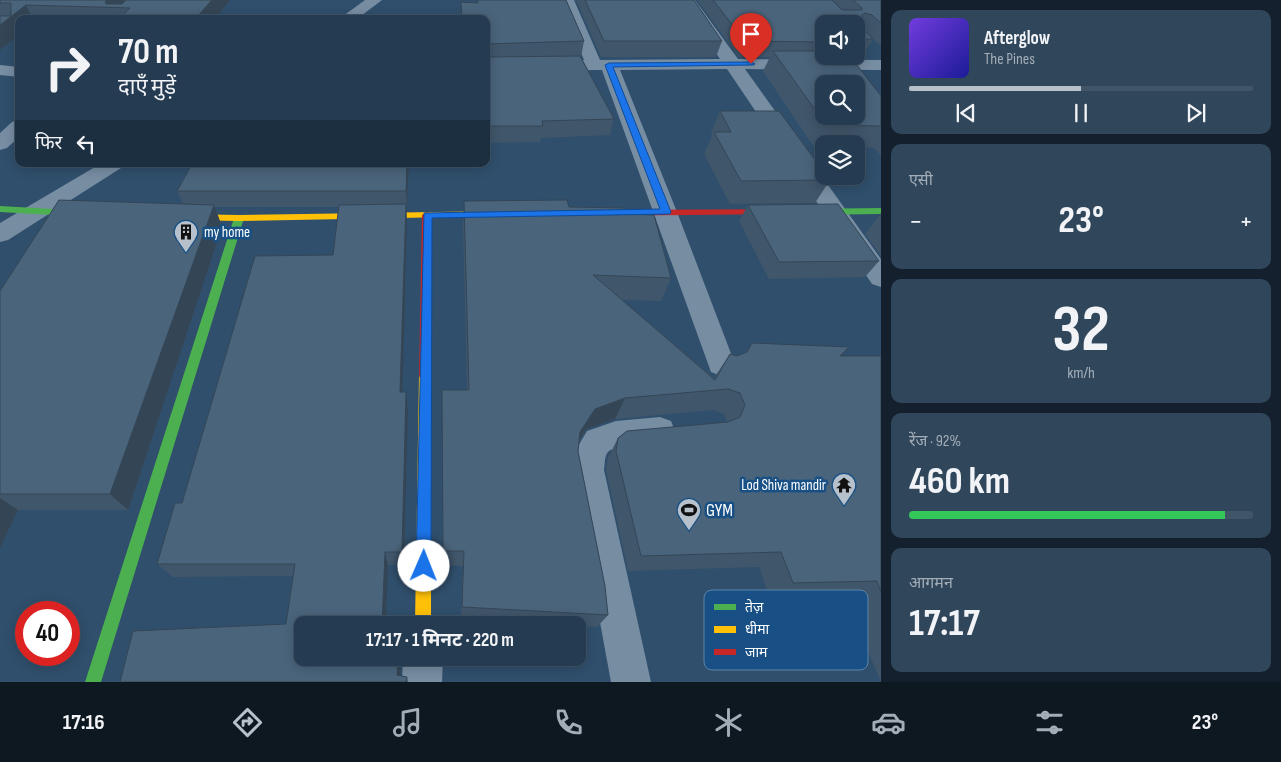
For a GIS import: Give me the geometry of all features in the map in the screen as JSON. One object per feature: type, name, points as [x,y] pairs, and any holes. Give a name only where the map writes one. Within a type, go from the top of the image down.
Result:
[{"type":"street","points":[[352,15],[375,0]]},
{"type":"street","points":[[567,0],[601,65],[666,212],[722,364]]},
{"type":"street","points":[[688,0],[881,278]]},
{"type":"street","points":[[869,47],[881,58]]},
{"type":"street","points":[[490,66],[732,64],[881,66]]},
{"type":"street","points":[[0,70],[15,72]]},
{"type":"street","points":[[0,144],[15,130]]},
{"type":"street","points":[[0,234],[109,167]]},
{"type":"street","points":[[0,209],[104,214]]},
{"type":"street","points":[[576,213],[881,211]]},
{"type":"street","points":[[50,237],[65,213]]},
{"type":"street","points":[[170,216],[239,218],[516,214]]},
{"type":"street","points":[[423,616],[427,215]]},
{"type":"street","points":[[93,682],[239,218]]},
{"type":"street","points":[[631,682],[588,470],[590,453],[598,440],[616,435],[693,428]]},
{"type":"street","points":[[422,682],[423,666]]},
{"type":"building","points":[[0,0],[107,0],[105,3],[107,4],[122,4],[126,0],[212,0],[199,15],[123,15],[130,8],[26,5],[0,25],[0,16],[11,16],[11,3],[0,3]]},
{"type":"building","points":[[478,0],[566,0],[584,41],[490,44],[490,15],[462,15],[461,2],[478,3]]},
{"type":"building","points":[[585,0],[694,0],[722,41],[604,41]]},
{"type":"building","points":[[713,0],[832,0],[842,10],[862,10],[853,0],[881,0],[881,23],[872,15],[865,13],[862,15],[815,15],[815,42],[745,41]]},
{"type":"building","points":[[865,31],[873,39],[865,39]]},
{"type":"building","points":[[773,51],[815,51],[815,65],[857,65],[865,75],[815,75],[815,110]]},
{"type":"building","points":[[580,56],[614,119],[542,121],[543,126],[490,126],[490,57]]},
{"type":"building","points":[[865,75],[881,96],[881,126],[826,125],[865,125]]},
{"type":"building","points":[[720,111],[779,111],[815,160],[815,180],[741,181],[714,132],[731,132]]},
{"type":"building","points":[[190,167],[407,167],[406,191],[177,191]]},
{"type":"building","points":[[59,200],[214,205],[110,494],[0,494],[0,291]]},
{"type":"building","points":[[567,200],[569,207],[624,208],[625,214],[654,215],[671,278],[593,275],[715,380],[730,354],[737,356],[747,352],[752,343],[849,347],[840,356],[881,356],[881,592],[877,581],[793,583],[781,552],[641,556],[616,451],[618,438],[627,431],[728,422],[740,417],[745,405],[740,393],[728,389],[625,398],[595,409],[580,432],[578,451],[605,586],[608,615],[462,607],[464,551],[443,551],[442,390],[469,390],[464,201]]},
{"type":"building","points":[[406,204],[400,392],[406,392],[402,552],[385,552],[382,616],[294,616],[294,666],[398,666],[397,675],[407,677],[406,682],[120,682],[133,631],[286,624],[295,564],[157,564],[175,503],[182,503],[255,256],[333,255],[339,205]]},
{"type":"building","points":[[838,204],[879,261],[779,262],[748,205]]},
{"type":"traffic: fast","points":[[0,209],[88,214]]},
{"type":"traffic: fast","points":[[802,212],[881,211]]},
{"type":"traffic: fast","points":[[93,682],[239,218]]},
{"type":"traffic: slow","points":[[181,217],[239,218],[501,214]]},
{"type":"traffic: slow","points":[[423,616],[425,376]]},
{"type":"traffic: jam","points":[[586,213],[802,212]]},
{"type":"traffic: jam","points":[[425,376],[427,215]]},
{"type":"place","name":"my home","points":[[186,253]]},
{"type":"place","name":"Lod Shiva mandir","points":[[844,506]]},
{"type":"place","name":"GYM","points":[[689,531]]},
{"type":"route","points":[[424,566],[427,215],[666,212],[609,65],[751,64]]}]
